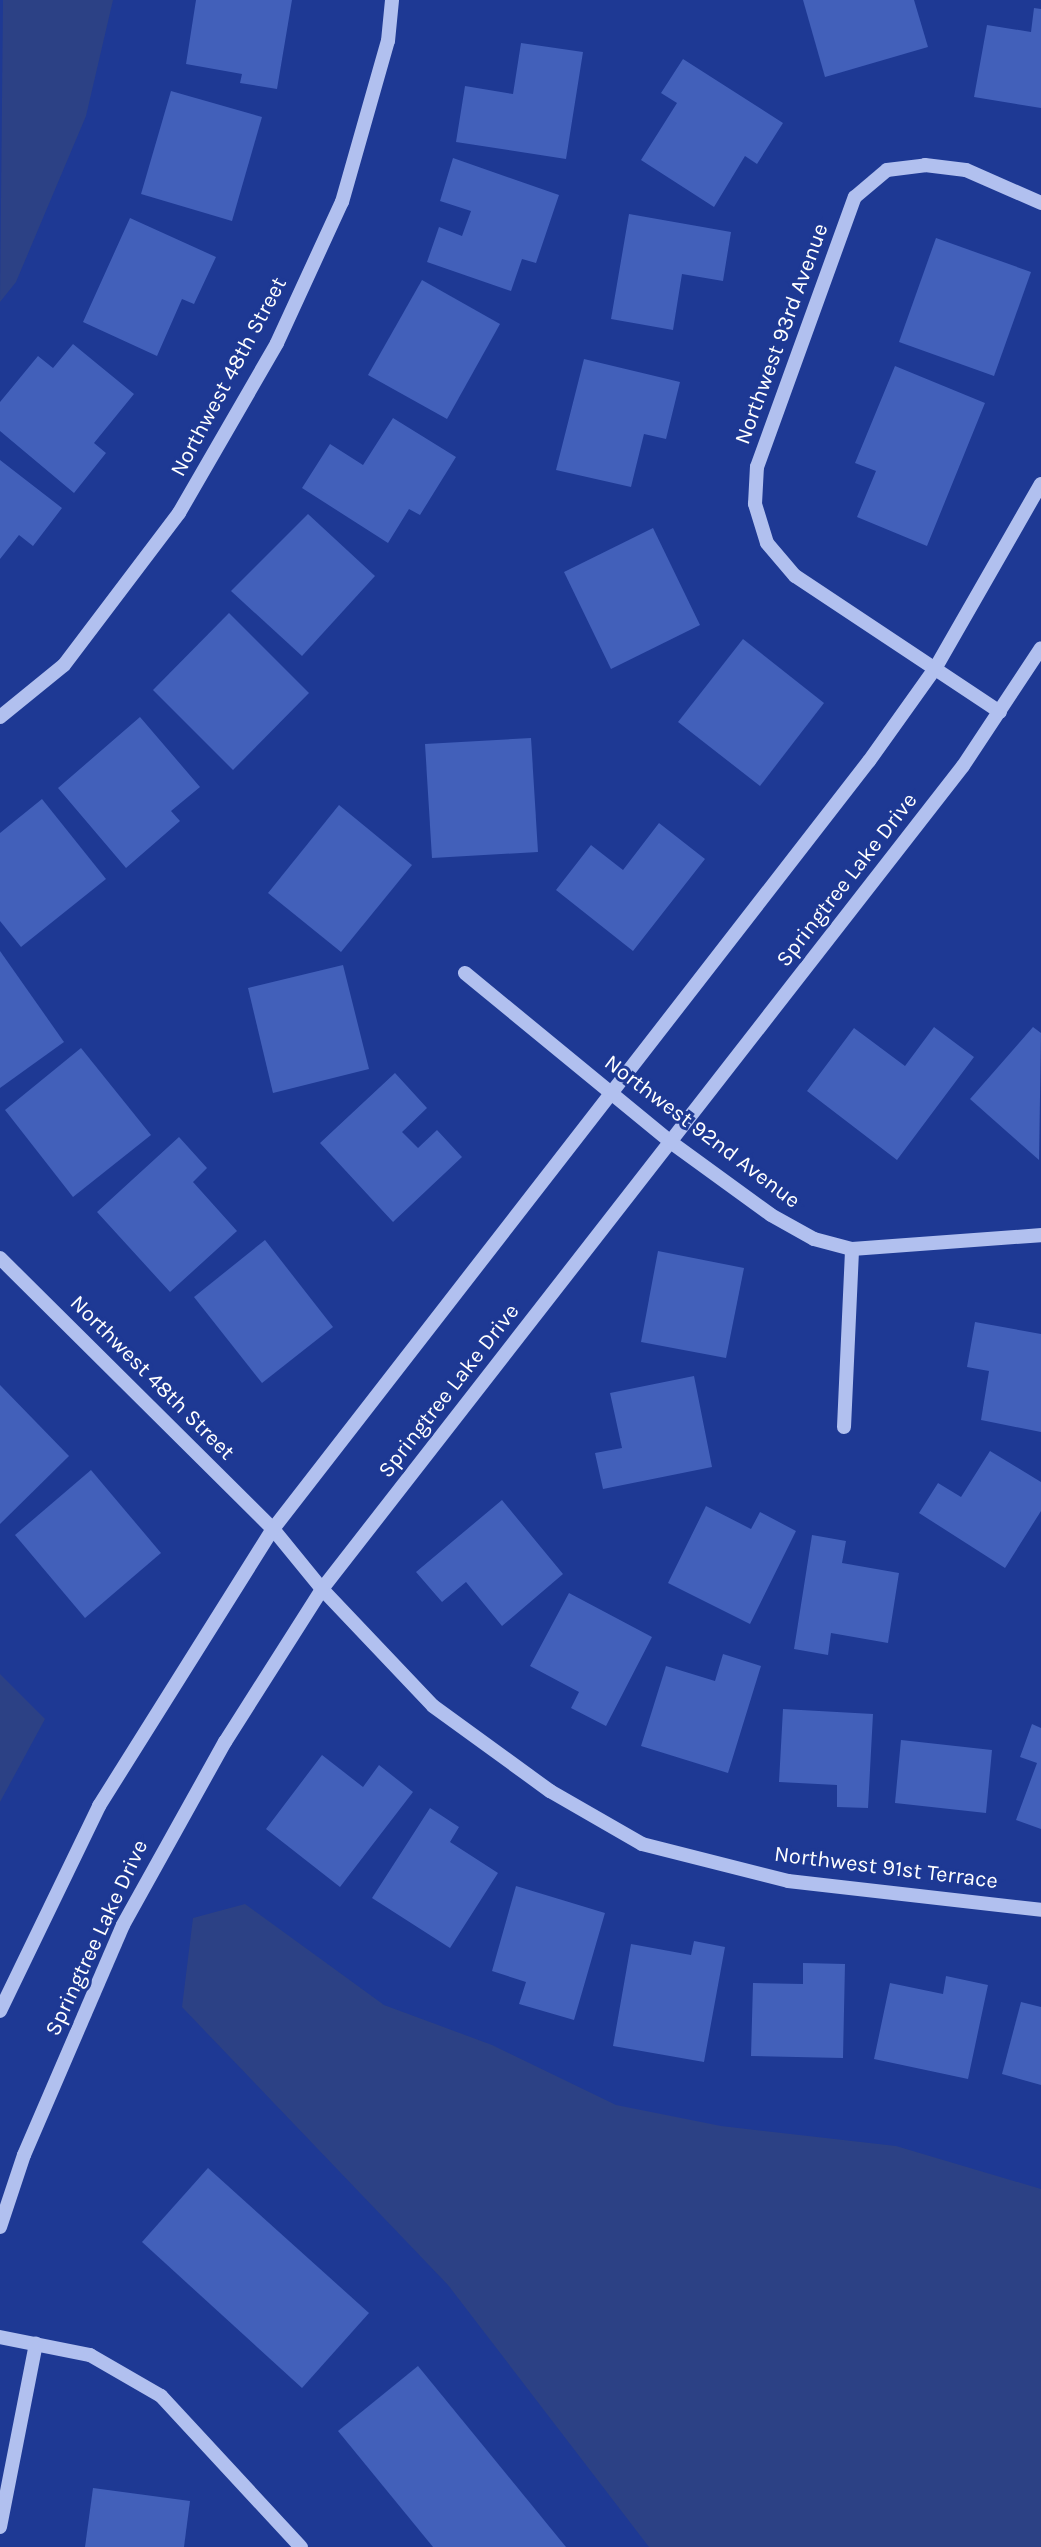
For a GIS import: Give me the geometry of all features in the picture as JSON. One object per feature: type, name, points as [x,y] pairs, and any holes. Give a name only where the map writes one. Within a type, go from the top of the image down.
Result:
[{"type":"street","name":"Northwest 48th Street","points":[[0,717],[64,665],[179,513],[277,343],[342,202],[388,41],[392,0]]},
{"type":"street","name":"Northwest 93rd Avenue","points":[[1000,712],[795,576],[767,543],[755,504],[757,467],[855,197],[887,170],[925,165],[966,170],[1041,203]]},
{"type":"street","points":[[0,2011],[99,1806],[273,1529],[936,667],[1041,484]]},
{"type":"street","name":"Springtree Lake Drive","points":[[0,2227],[3,2210],[24,2155],[142,1889],[225,1742],[322,1589],[672,1143],[1000,712],[1041,648]]},
{"type":"street","name":"Northwest 92nd Avenue","points":[[465,973],[672,1143],[771,1215],[814,1239],[852,1249],[995,1234],[1041,1235]]},
{"type":"street","points":[[844,1427],[852,1249]]},
{"type":"street","name":"Northwest 48th Street","points":[[0,1258],[273,1529]]},
{"type":"street","name":"Northwest 91st Terrace","points":[[273,1529],[322,1589],[433,1706],[550,1791],[642,1844],[788,1881],[1041,1910]]},
{"type":"street","points":[[0,2337],[90,2355],[161,2396],[301,2547]]},
{"type":"street","points":[[0,2527],[36,2344]]},
{"type":"water","points":[[3,0],[113,0],[86,116],[16,282],[0,302]]},
{"type":"water","points":[[0,1674],[45,1719],[0,1802]]},
{"type":"water","points":[[245,1904],[384,2005],[492,2045],[616,2105],[721,2126],[896,2146],[1041,2189],[1041,2547],[649,2547],[448,2285],[182,2007],[193,1918]]},
{"type":"building","points":[[196,0],[292,0],[277,89],[240,83],[242,74],[186,64]]},
{"type":"building","points":[[803,0],[914,0],[928,47],[825,77]]},
{"type":"building","points":[[1034,8],[1041,9],[1041,108],[974,97],[987,25],[1031,32]]},
{"type":"building","points":[[521,43],[583,52],[566,159],[456,142],[465,86],[513,94]]},
{"type":"building","points":[[683,59],[783,123],[757,164],[745,156],[714,207],[641,160],[677,103],[661,93]]},
{"type":"building","points":[[171,91],[262,117],[232,221],[141,194]]},
{"type":"building","points":[[453,158],[559,195],[536,263],[522,259],[511,291],[427,262],[439,227],[462,236],[471,211],[440,201]]},
{"type":"building","points":[[629,214],[731,232],[723,281],[682,274],[673,330],[611,319]]},
{"type":"building","points":[[130,218],[216,257],[194,304],[182,299],[157,356],[83,322]]},
{"type":"building","points":[[936,238],[1031,272],[994,376],[899,342]]},
{"type":"building","points":[[422,280],[500,324],[447,419],[368,375]]},
{"type":"building","points":[[73,344],[134,394],[94,443],[106,453],[74,493],[0,431],[0,402],[38,356],[53,368]]},
{"type":"building","points":[[584,359],[680,382],[666,439],[644,434],[631,487],[556,470]]},
{"type":"building","points":[[895,366],[985,403],[927,546],[857,517],[876,471],[855,463]]},
{"type":"building","points":[[393,418],[456,457],[420,515],[409,509],[388,543],[302,488],[330,444],[363,465]]},
{"type":"building","points":[[0,460],[62,508],[33,546],[19,535],[0,559]]},
{"type":"building","points":[[308,514],[375,576],[302,656],[231,591]]},
{"type":"building","points":[[653,528],[700,625],[611,669],[564,572]]},
{"type":"building","points":[[229,613],[309,693],[233,770],[153,690]]},
{"type":"building","points":[[743,639],[824,703],[760,786],[678,722]]},
{"type":"building","points":[[140,717],[200,787],[171,811],[180,821],[126,868],[58,788]]},
{"type":"building","points":[[531,738],[538,852],[432,858],[425,744]]},
{"type":"building","points":[[42,799],[106,879],[21,947],[0,921],[0,833]]},
{"type":"building","points":[[339,805],[412,865],[341,952],[268,893]]},
{"type":"building","points":[[659,823],[705,859],[633,951],[556,890],[591,845],[623,870]]},
{"type":"building","points":[[0,951],[64,1042],[0,1088]]},
{"type":"building","points":[[343,965],[369,1069],[273,1093],[248,988]]},
{"type":"building","points":[[934,1027],[974,1057],[897,1160],[807,1091],[854,1028],[905,1066]]},
{"type":"building","points":[[1033,1027],[1041,1033],[1039,1160],[970,1099]]},
{"type":"building","points":[[81,1048],[151,1135],[73,1197],[5,1110]]},
{"type":"building","points":[[395,1073],[427,1108],[402,1132],[418,1148],[437,1130],[462,1157],[393,1222],[320,1143]]},
{"type":"building","points":[[179,1137],[207,1168],[193,1182],[237,1231],[170,1292],[97,1212]]},
{"type":"building","points":[[265,1240],[333,1327],[262,1383],[194,1297]]},
{"type":"building","points":[[658,1251],[744,1268],[726,1358],[641,1342]]},
{"type":"building","points":[[975,1322],[1041,1334],[1041,1432],[981,1420],[989,1371],[967,1367]]},
{"type":"building","points":[[694,1376],[712,1467],[603,1489],[595,1453],[622,1448],[610,1393]]},
{"type":"building","points":[[0,1385],[69,1456],[0,1524]]},
{"type":"building","points":[[990,1451],[1041,1482],[1041,1511],[1005,1568],[919,1513],[938,1483],[961,1497]]},
{"type":"building","points":[[91,1470],[161,1553],[85,1618],[15,1535]]},
{"type":"building","points":[[502,1500],[563,1574],[502,1626],[466,1582],[442,1602],[416,1572]]},
{"type":"building","points":[[706,1506],[751,1529],[760,1512],[796,1531],[750,1624],[668,1583]]},
{"type":"building","points":[[812,1535],[846,1541],[842,1563],[899,1573],[888,1643],[831,1633],[828,1655],[794,1649]]},
{"type":"building","points":[[569,1593],[652,1637],[606,1726],[571,1708],[579,1692],[530,1666]]},
{"type":"building","points":[[723,1654],[761,1666],[728,1773],[641,1746],[666,1666],[715,1681]]},
{"type":"building","points":[[783,1709],[873,1714],[868,1808],[837,1807],[837,1785],[779,1782]]},
{"type":"building","points":[[1032,1724],[1041,1728],[1041,1829],[1016,1820],[1037,1763],[1020,1757]]},
{"type":"building","points":[[901,1740],[992,1750],[986,1813],[895,1803]]},
{"type":"building","points":[[322,1755],[363,1787],[379,1765],[413,1792],[340,1887],[266,1829]]},
{"type":"building","points":[[430,1808],[459,1827],[450,1842],[498,1873],[450,1948],[372,1898]]},
{"type":"building","points":[[516,1886],[605,1913],[574,2020],[519,2004],[526,1982],[492,1971]]},
{"type":"building","points":[[694,1941],[725,1947],[704,2062],[613,2046],[631,1944],[691,1955]]},
{"type":"building","points":[[803,1963],[845,1964],[843,2058],[751,2056],[753,1983],[803,1984]]},
{"type":"building","points":[[946,1976],[988,1985],[968,2079],[874,2059],[890,1983],[943,1994]]},
{"type":"building","points":[[1021,2002],[1041,2007],[1041,2085],[1002,2074]]},
{"type":"building","points":[[208,2168],[369,2313],[302,2388],[142,2242]]},
{"type":"building","points":[[418,2366],[566,2547],[433,2547],[338,2431]]},
{"type":"building","points":[[93,2488],[190,2501],[184,2547],[85,2547]]}]
